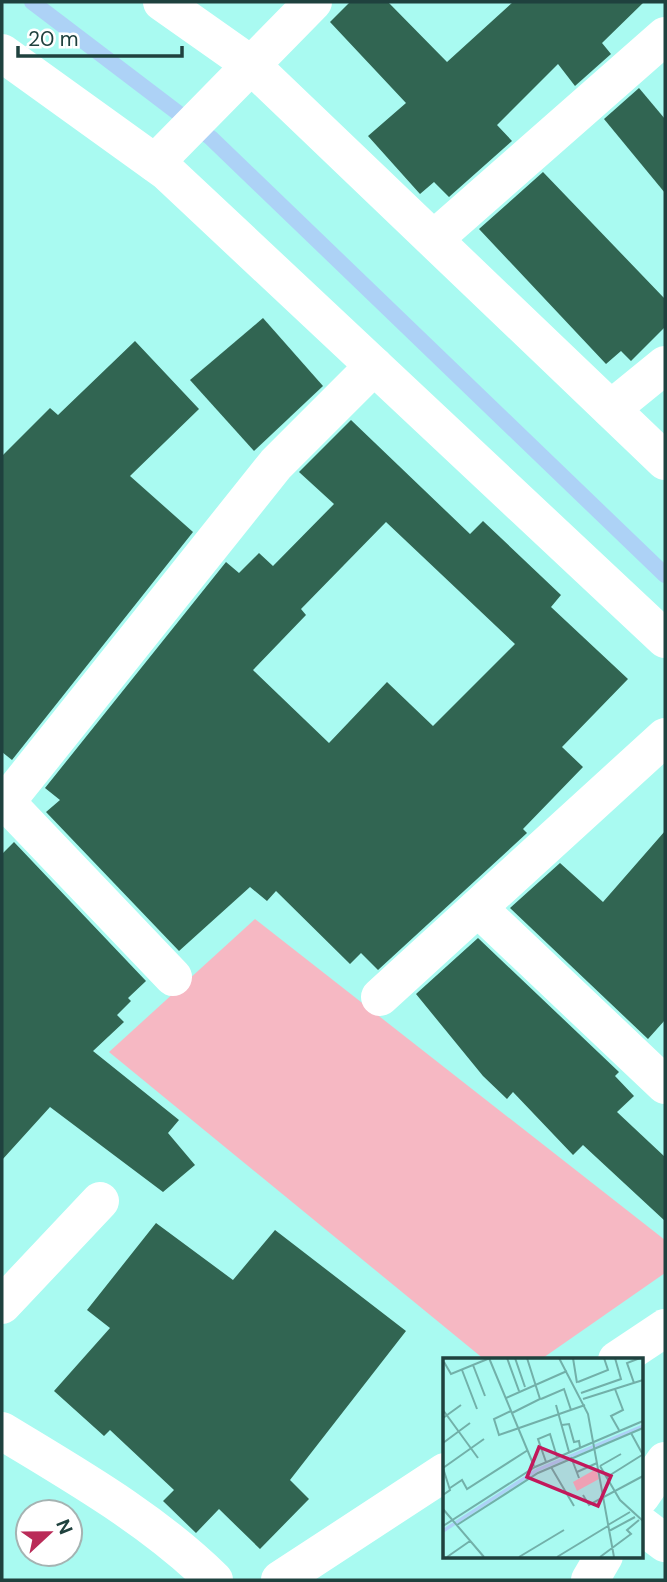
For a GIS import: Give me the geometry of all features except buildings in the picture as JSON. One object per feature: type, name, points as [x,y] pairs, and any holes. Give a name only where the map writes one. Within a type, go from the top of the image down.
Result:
[{"type":"street","points":[[162,2],[250,64],[665,460]]},
{"type":"street","points":[[155,163],[313,2]]},
{"type":"street","points":[[434,239],[665,36]]},
{"type":"street","points":[[2,53],[155,163],[665,639]]},
{"type":"street","points":[[611,409],[665,365]]},
{"type":"street","points":[[173,977],[4,804],[276,464],[374,366]]},
{"type":"street","points":[[380,998],[665,737]]},
{"type":"street","points":[[478,908],[665,1085]]},
{"type":"street","points":[[2,1306],[100,1201]]},
{"type":"street","points":[[620,1358],[665,1328]]},
{"type":"street","points":[[2,1431],[121,1504],[189,1555],[214,1580]]},
{"type":"street","points":[[642,1495],[665,1461]]},
{"type":"street","points":[[280,1580],[443,1473]]},
{"type":"street","points":[[642,1526],[665,1543]]},
{"type":"street","points":[[590,1580],[603,1558]]},
{"type":"shaded area","points":[[255,919],[665,1240],[665,1273],[543,1358],[483,1358],[109,1052]]},
{"type":"waterway","points":[[32,2],[211,138],[665,575]]}]
